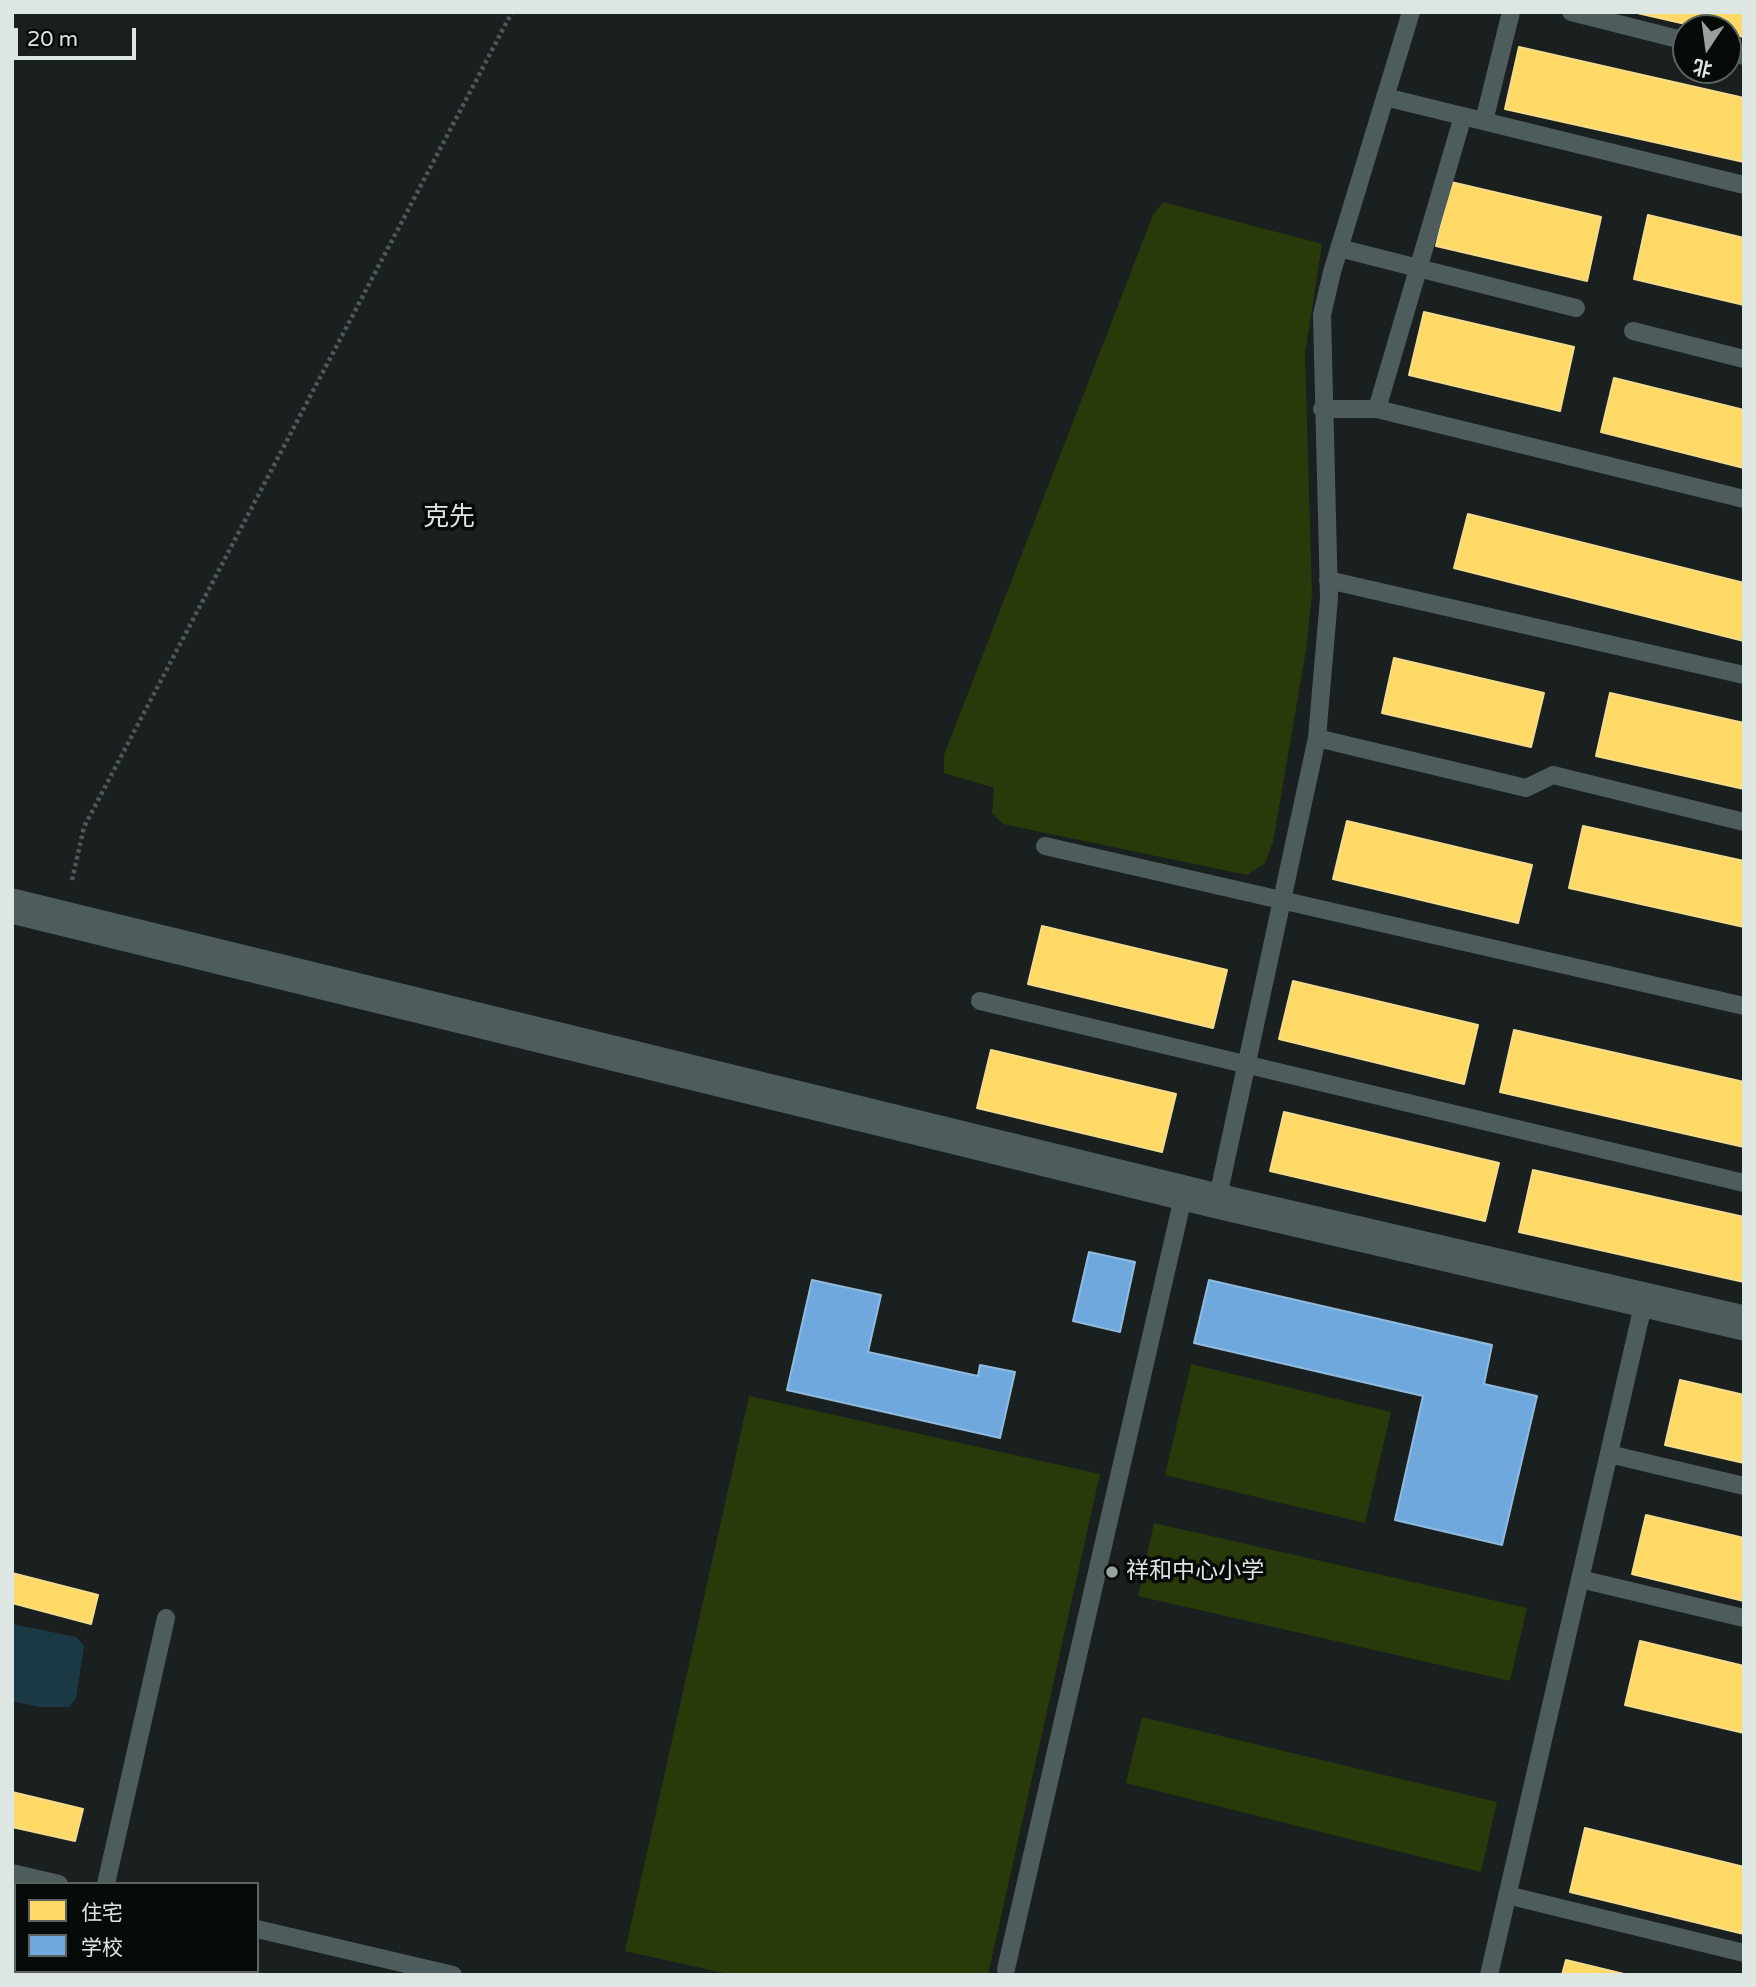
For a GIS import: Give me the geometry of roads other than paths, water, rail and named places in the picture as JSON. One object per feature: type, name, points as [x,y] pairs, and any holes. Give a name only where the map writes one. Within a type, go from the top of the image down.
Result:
[{"type":"street","points":[[12,906],[1201,1197],[1744,1323]]},
{"type":"lane","points":[[1006,1969],[1201,1197],[1246,1065],[1317,738],[1328,580],[1322,409],[1322,315],[1339,248],[1411,12]]},
{"type":"lane","points":[[1484,121],[1511,12]]},
{"type":"lane","points":[[1571,12],[1672,37]]},
{"type":"lane","points":[[1385,97],[1744,185]]},
{"type":"lane","points":[[1377,409],[1463,116]]},
{"type":"lane","points":[[1339,248],[1576,308]]},
{"type":"lane","points":[[1633,331],[1744,359]]},
{"type":"lane","points":[[1322,409],[1377,409],[1744,499]]},
{"type":"lane","points":[[1328,580],[1744,675]]},
{"type":"lane","points":[[1317,738],[1526,788],[1553,775],[1744,822]]},
{"type":"lane","points":[[1045,846],[1744,1006]]},
{"type":"lane","points":[[980,1001],[1744,1183]]},
{"type":"lane","points":[[1489,1975],[1644,1301]]},
{"type":"lane","points":[[1609,1454],[1744,1486]]},
{"type":"lane","points":[[1580,1579],[1744,1618]]},
{"type":"lane","points":[[106,1882],[166,1618]]},
{"type":"lane","points":[[12,1873],[50,1882]]},
{"type":"lane","points":[[1507,1895],[1744,1953]]},
{"type":"lane","points":[[259,1929],[453,1975]]},
{"type":"water","points":[[12,1624],[76,1637],[84,1646],[76,1698],[69,1707],[39,1707],[12,1701]]},
{"type":"place","name":"祥和中心小学","points":[[1112,1572]]},
{"type":"district","name":"克先","points":[[449,518]]}]
